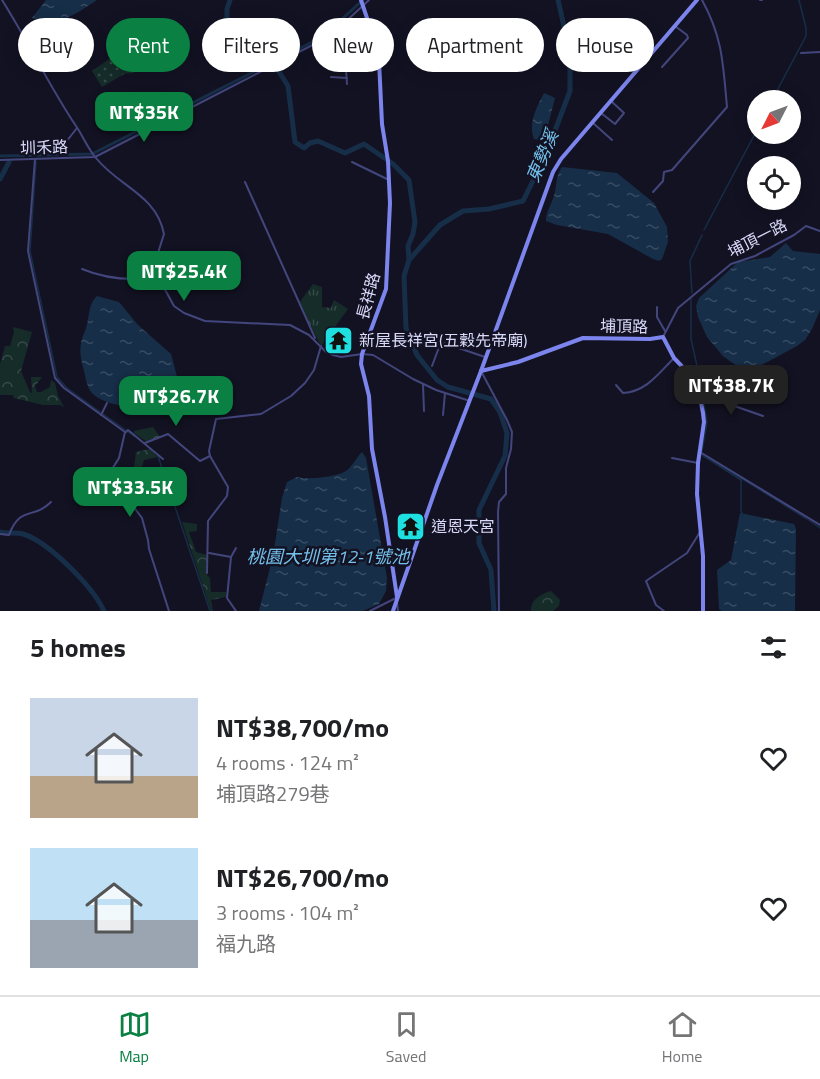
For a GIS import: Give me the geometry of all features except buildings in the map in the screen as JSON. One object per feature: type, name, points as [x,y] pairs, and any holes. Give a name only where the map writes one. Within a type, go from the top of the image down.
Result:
[{"type":"street","points":[[2,0],[93,154],[121,182],[149,202],[154,210],[164,234],[157,256],[159,277],[174,306],[189,316],[205,321],[290,325],[301,329],[325,351],[340,357],[373,355],[423,384],[470,400]]},
{"type":"street","name":"圳禾路","points":[[0,160],[93,154],[330,36],[362,2],[369,0]]},
{"type":"street","points":[[393,611],[437,485],[553,172],[561,159],[697,0]]},
{"type":"street","points":[[653,192],[663,181],[664,172],[672,170],[726,107],[720,40],[702,0]]},
{"type":"street","name":"長祥路","points":[[362,2],[367,18]]},
{"type":"street","points":[[662,67],[687,40],[687,35],[675,26]]},
{"type":"street","points":[[801,53],[820,52]]},
{"type":"street","points":[[346,72],[347,84]]},
{"type":"street","name":"長祥路","points":[[380,72],[390,203],[386,289],[362,354],[361,364],[369,396],[372,449],[386,518],[397,597]]},
{"type":"street","points":[[331,77],[347,78]]},
{"type":"street","points":[[601,113],[615,124],[624,113],[611,101]]},
{"type":"street","points":[[593,123],[612,140]]},
{"type":"street","points":[[66,142],[77,128]]},
{"type":"street","points":[[35,159],[28,250],[52,368],[58,383],[101,415],[145,443],[162,459]]},
{"type":"street","points":[[352,162],[389,180]]},
{"type":"street","points":[[245,182],[316,341]]},
{"type":"street","name":"埔頂一路","points":[[663,337],[678,308],[730,264],[755,256],[806,226],[820,231]]},
{"type":"street","points":[[82,270],[130,280],[159,277]]},
{"type":"street","points":[[657,307],[657,317],[665,331]]},
{"type":"street","name":"埔頂路","points":[[481,371],[518,362],[583,338],[650,339],[663,337],[674,358],[697,382],[701,396],[704,422],[698,463],[697,494],[703,556],[703,611]]},
{"type":"street","points":[[432,366],[441,342],[485,357]]},
{"type":"street","points":[[207,573],[208,521],[227,496],[228,487],[209,451],[216,419],[261,414],[291,396],[305,383],[314,370],[321,346]]},
{"type":"street","points":[[616,385],[624,393],[645,387],[674,358]]},
{"type":"street","points":[[481,371],[512,432],[511,449],[506,468],[506,494],[499,502],[498,512],[499,611]]},
{"type":"street","points":[[423,384],[424,411]]},
{"type":"street","points":[[443,415],[445,393]]},
{"type":"street","points":[[701,396],[764,416]]},
{"type":"street","points":[[101,415],[107,403]]},
{"type":"street","points":[[127,431],[119,458],[109,474],[142,518],[149,549],[169,611]]},
{"type":"street","points":[[145,443],[168,434],[200,461],[210,456]]},
{"type":"street","points":[[700,452],[820,525]]},
{"type":"street","points":[[672,458],[698,463]]},
{"type":"street","points":[[0,534],[7,536],[24,514],[40,511],[51,502]]},
{"type":"street","points":[[664,611],[656,605],[646,580],[687,553],[700,532]]},
{"type":"street","points":[[236,548],[231,558],[227,598],[236,611]]},
{"type":"street","points":[[208,553],[231,558]]},
{"type":"street","points":[[370,611],[397,597]]},
{"type":"street","points":[[397,597],[398,611]]},
{"type":"green space","points":[[106,61],[106,72],[134,72],[124,74],[102,87],[93,72]]},
{"type":"green space","points":[[313,284],[322,287],[322,307],[331,308],[334,300],[348,309],[321,346],[299,303]]},
{"type":"green space","points":[[13,327],[32,332],[21,371],[30,392],[32,393],[31,377],[42,377],[35,386],[37,392],[50,387],[51,380],[55,383],[64,407],[43,405],[14,398],[13,395],[0,395],[0,364],[5,346],[10,346]]},
{"type":"green space","points":[[153,427],[160,437],[147,442],[134,433],[134,431]]},
{"type":"green space","points":[[150,449],[158,457],[144,460],[141,470],[134,467],[136,452]]},
{"type":"green space","points":[[182,522],[197,524],[197,531],[189,532],[196,552],[207,555],[207,575],[210,578],[211,592],[226,592],[226,597],[211,600],[213,611],[211,611]]},
{"type":"green space","points":[[551,591],[560,600],[559,606],[553,611],[531,611],[532,604],[537,598]]},
{"type":"water","points":[[46,0],[97,0],[66,18],[32,18]]},
{"type":"water","points":[[544,93],[555,98],[544,141],[534,139],[532,127],[534,115]]},
{"type":"water","points":[[562,167],[617,173],[654,203],[667,227],[668,242],[662,259],[659,261],[653,259],[608,234],[546,221],[558,174]]},
{"type":"water","points":[[786,243],[793,251],[820,254],[820,310],[805,340],[797,346],[752,370],[741,369],[723,356],[707,337],[696,306],[699,298],[738,262],[770,257]]},
{"type":"water","points":[[97,296],[119,302],[138,325],[171,354],[180,388],[177,408],[174,411],[119,405],[99,398],[90,391],[80,351],[90,308]]},
{"type":"water","name":"桃園大圳第12-1號池","points":[[362,452],[366,458],[387,578],[386,591],[379,604],[363,611],[259,611],[273,556],[282,498],[287,482],[297,477],[322,477],[342,473],[351,467]]},
{"type":"water","points":[[740,513],[794,524],[796,529],[795,611],[722,611],[719,609],[717,570],[731,560]]},
{"type":"waterway","points":[[230,0],[227,9],[227,27],[233,35],[263,55],[278,70],[288,86],[295,142],[304,148],[318,141],[345,153],[364,144],[393,164],[409,180],[415,222],[408,246],[409,260]]},
{"type":"waterway","points":[[0,156],[92,154],[322,37],[363,0]]},
{"type":"waterway","name":"東勢溪","points":[[494,611],[491,570],[479,543],[479,510],[505,456],[507,433],[500,412],[491,399],[448,387],[437,380],[417,355],[406,328],[404,276],[409,260],[440,225],[463,211],[489,209],[523,201],[545,157],[570,91],[570,53],[558,0]]},
{"type":"waterway","points":[[777,90],[806,36],[799,0]]},
{"type":"waterway","points":[[704,230],[750,144]]},
{"type":"waterway","points":[[0,179],[9,162]]},
{"type":"waterway","points":[[36,162],[30,251],[57,377],[67,388],[100,412]]},
{"type":"waterway","points":[[692,293],[690,261],[702,235]]},
{"type":"waterway","points":[[691,299],[691,339],[703,393]]},
{"type":"waterway","points":[[702,451],[707,422],[703,398]]},
{"type":"waterway","points":[[103,414],[134,436]]},
{"type":"waterway","points":[[702,454],[807,519]]},
{"type":"waterway","points":[[702,455],[741,480],[743,515]]},
{"type":"waterway","points":[[158,456],[210,611]]},
{"type":"waterway","points":[[809,520],[820,528]]},
{"type":"waterway","points":[[0,532],[23,534],[45,546],[80,578],[104,611]]},
{"type":"place","name":"新屋長祥宮(五穀先帝廟)","points":[[338,340]]},
{"type":"place","name":"道恩天宮","points":[[410,526]]}]
